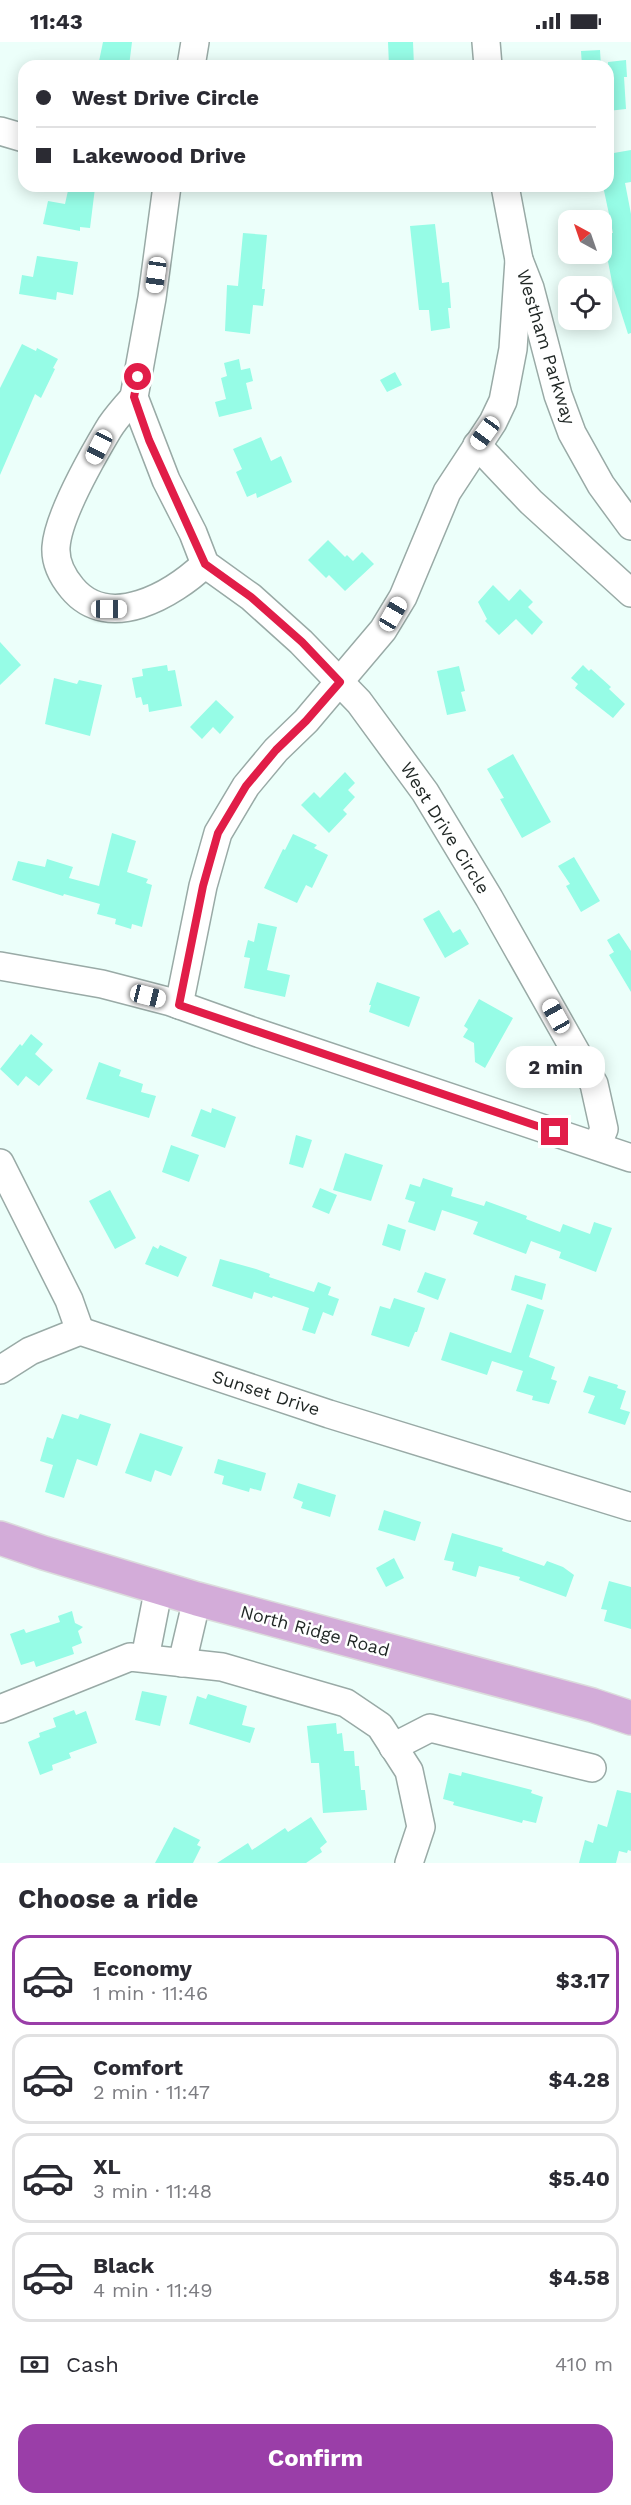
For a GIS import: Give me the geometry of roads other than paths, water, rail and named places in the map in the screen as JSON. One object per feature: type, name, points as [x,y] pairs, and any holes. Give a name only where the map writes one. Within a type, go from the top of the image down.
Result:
[{"type":"main road","name":"North Ridge Road","points":[[1,1539],[197,1599],[592,1705],[631,1718]]},
{"type":"street","points":[[192,60],[195,42]]},
{"type":"street","points":[[486,42],[488,60]]},
{"type":"street","points":[[0,131],[18,136]]},
{"type":"street","points":[[134,397],[153,450],[193,533],[205,564],[189,579],[168,592],[143,603],[122,609],[109,609],[90,604],[76,593],[64,578],[57,565],[57,537],[69,506],[109,428],[134,397],[152,298],[166,192]]},
{"type":"street","name":"Westham Parkway","points":[[506,192],[519,260],[530,288],[558,395],[573,433],[601,485],[631,526]]},
{"type":"street","name":"Westham Parkway","points":[[179,1005],[203,886],[218,833],[246,786],[276,750],[306,721],[383,630],[398,605],[447,492],[493,422],[503,401],[513,349],[519,260]]},
{"type":"street","points":[[477,445],[531,502],[631,592]]},
{"type":"street","name":"West Drive Circle","points":[[205,564],[251,597],[302,642],[340,682],[389,741],[425,792],[489,898],[594,1084],[604,1130],[597,1146]]},
{"type":"street","points":[[0,966],[102,984],[179,1005],[430,1092],[467,1101],[538,1128],[631,1158]]},
{"type":"street","points":[[0,1163],[69,1300],[80,1331],[30,1352],[0,1370]]},
{"type":"street","name":"Sunset Drive","points":[[80,1331],[330,1414],[631,1508]]},
{"type":"street","points":[[145,1658],[159,1587]]},
{"type":"street","points":[[182,1663],[197,1599]]},
{"type":"street","points":[[0,1709],[130,1657],[222,1667],[346,1704],[380,1726],[409,1771],[421,1827],[409,1863]]},
{"type":"street","points":[[393,1747],[430,1728],[592,1768]]}]
